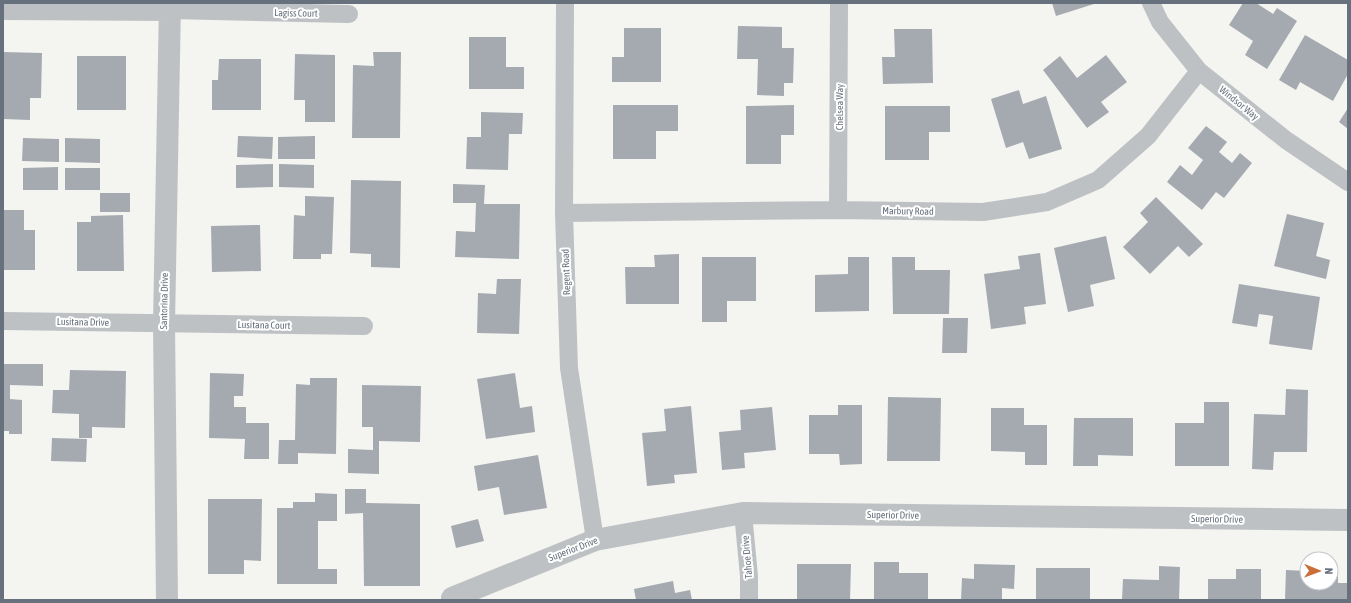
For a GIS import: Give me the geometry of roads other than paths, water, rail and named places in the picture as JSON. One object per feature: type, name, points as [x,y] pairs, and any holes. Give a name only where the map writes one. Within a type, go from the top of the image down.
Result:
[{"type":"street","name":"Regent Road","points":[[565,3],[564,214],[569,368],[595,540]]},
{"type":"street","name":"Chelsea Way","points":[[838,210],[839,3]]},
{"type":"street","name":"Windsor Way","points":[[1151,3],[1160,22],[1199,70],[1286,140],[1348,182]]},
{"type":"street","points":[[3,9],[170,7]]},
{"type":"street","name":"Lagiss Court","points":[[170,7],[349,14]]},
{"type":"street","name":"Santorina Drive","points":[[167,600],[164,324],[170,7]]},
{"type":"street","name":"Marbury Road","points":[[564,214],[838,210],[983,212],[1047,202],[1098,180],[1148,136],[1199,70]]},
{"type":"street","name":"Lusitana Drive","points":[[3,321],[164,324]]},
{"type":"street","name":"Lusitana Court","points":[[164,324],[364,326]]},
{"type":"street","name":"Superior Drive","points":[[452,598],[595,540],[743,514],[1348,520]]},
{"type":"street","name":"Tahoe Drive","points":[[743,514],[749,576],[749,600]]}]
